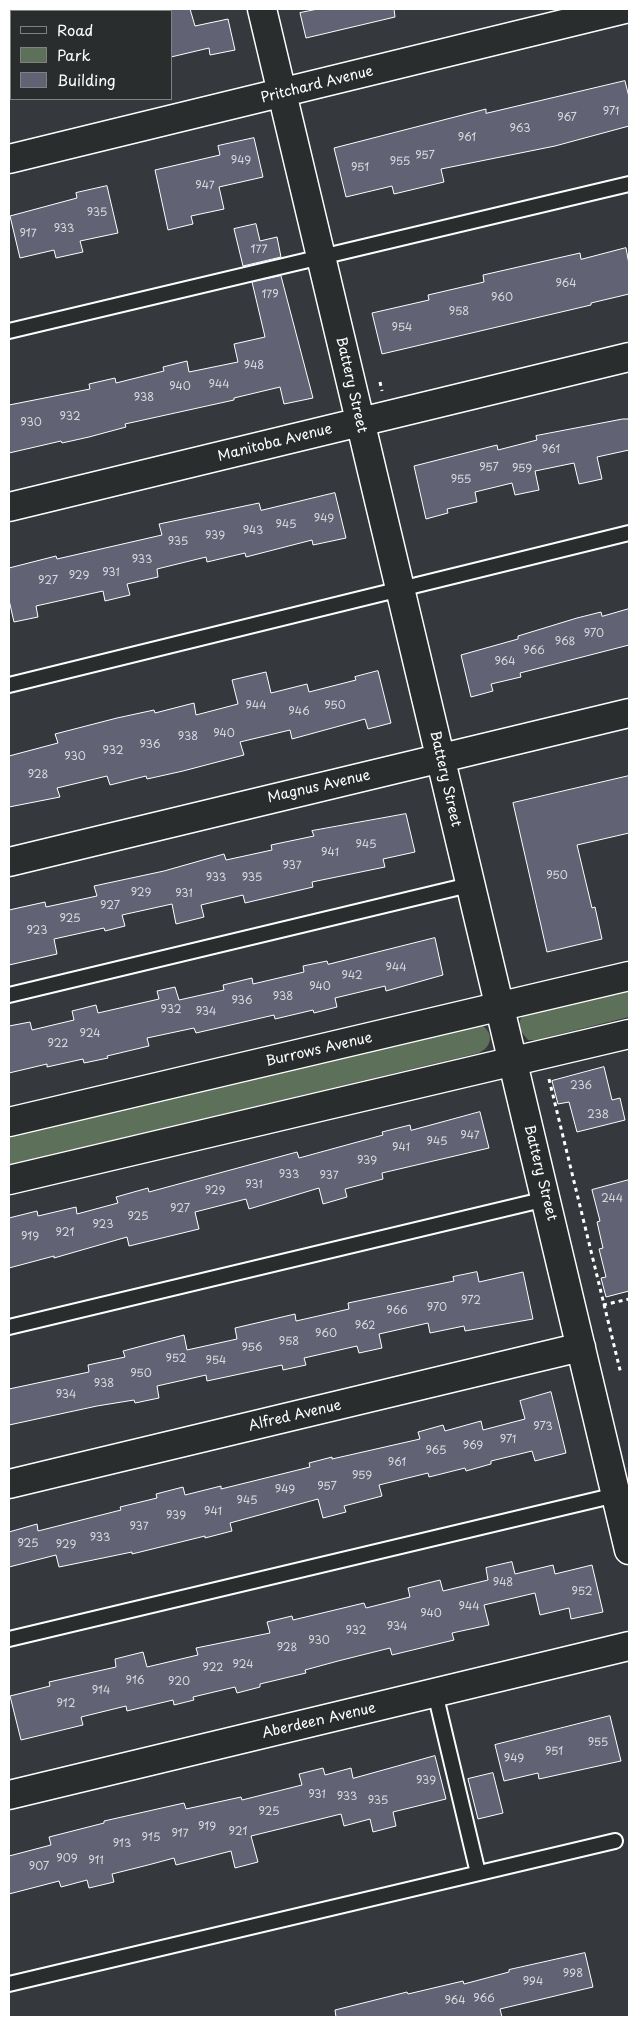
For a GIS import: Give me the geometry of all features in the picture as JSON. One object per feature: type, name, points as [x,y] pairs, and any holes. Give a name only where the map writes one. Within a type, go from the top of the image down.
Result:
[{"type":"street","name":"Battery Street","points":[[262,9],[441,758],[469,885],[574,1312],[629,1550]]},
{"type":"street","name":"Pritchard Avenue","points":[[9,159],[283,94],[625,9]]},
{"type":"street","name":"Manitoba Avenue","points":[[9,507],[629,357]]},
{"type":"street","name":"Magnus Avenue","points":[[9,862],[629,713]]},
{"type":"street","name":"Burrows Avenue","points":[[9,1122],[629,976]]},
{"type":"street","points":[[9,1180],[629,1034]]},
{"type":"street","name":"Alfred Avenue","points":[[9,1484],[581,1347]]},
{"type":"street","name":"Aberdeen Avenue","points":[[9,1795],[629,1646]]},
{"type":"lane","points":[[9,331],[629,184]]},
{"type":"lane","points":[[9,685],[629,533]]},
{"type":"lane","points":[[9,995],[469,885]]},
{"type":"lane","points":[[9,1327],[546,1198]]},
{"type":"lane","points":[[9,1639],[616,1495]]},
{"type":"lane","points":[[435,1693],[478,1873]]},
{"type":"lane","points":[[9,1984],[615,1841]]},
{"type":"path","points":[[548,1077],[621,1374]]},
{"type":"path","points":[[574,1312],[629,1299]]},
{"type":"green space","points":[[629,987],[629,1017],[536,1040],[528,1040],[519,1029],[521,1018],[529,1012]]},
{"type":"green space","points":[[480,1024],[488,1031],[490,1039],[487,1047],[479,1053],[9,1165],[9,1135]]},
{"type":"building","points":[[190,9],[195,26],[228,19],[235,50],[210,55],[209,48],[172,57],[171,10]]},
{"type":"building","points":[[318,9],[394,9],[395,17],[306,38],[300,13]]},
{"type":"building","points":[[625,81],[629,97],[629,126],[555,146],[441,169],[444,182],[394,194],[392,186],[346,197],[334,148],[486,109],[486,113]]},
{"type":"building","points":[[254,138],[263,177],[219,187],[224,209],[191,216],[193,224],[168,230],[155,170],[220,155],[218,146]]},
{"type":"building","points":[[107,186],[118,233],[80,241],[83,252],[56,258],[54,250],[20,258],[10,216],[77,198],[76,193]]},
{"type":"building","points":[[256,224],[260,241],[277,237],[281,257],[243,266],[234,229]]},
{"type":"building","points":[[626,248],[629,264],[629,294],[591,303],[591,305],[382,354],[372,313],[429,300],[428,295],[484,282],[483,275],[580,253],[581,259]]},
{"type":"building","points":[[281,276],[313,398],[284,404],[280,387],[234,398],[234,400],[125,424],[126,427],[89,437],[62,443],[61,441],[9,453],[9,405],[90,389],[89,384],[115,378],[116,383],[164,371],[163,367],[187,361],[189,372],[238,362],[234,344],[265,337],[252,282]]},
{"type":"building","points":[[629,419],[629,450],[597,457],[602,479],[579,484],[574,463],[535,471],[539,490],[515,495],[512,483],[475,492],[477,502],[447,509],[448,513],[426,519],[414,466],[497,445],[498,450],[537,440],[536,436]]},
{"type":"building","points":[[335,493],[346,538],[313,545],[312,540],[246,557],[245,553],[207,562],[206,557],[157,569],[158,577],[127,584],[130,595],[105,601],[103,591],[36,606],[38,617],[14,622],[9,600],[9,568],[56,556],[57,559],[162,535],[159,524],[259,503],[261,510]]},
{"type":"building","points":[[629,609],[629,645],[520,673],[521,677],[491,684],[493,691],[471,697],[461,655],[518,639],[518,636],[577,618],[601,612],[602,616]]},
{"type":"building","points":[[378,671],[391,723],[368,729],[365,719],[292,739],[290,730],[240,742],[244,755],[183,771],[147,779],[146,776],[110,785],[107,776],[57,788],[60,797],[9,807],[9,756],[58,743],[55,734],[117,718],[154,710],[155,713],[194,703],[196,715],[238,704],[232,680],[266,672],[271,693],[307,684],[309,692],[356,680],[355,677]]},
{"type":"building","points":[[629,776],[629,833],[577,845],[592,908],[595,907],[602,939],[547,952],[513,803]]},
{"type":"building","points":[[406,814],[415,852],[383,859],[385,867],[312,882],[313,887],[245,903],[243,895],[201,905],[204,917],[176,924],[172,904],[122,915],[125,926],[105,931],[104,928],[54,939],[57,954],[9,965],[9,910],[45,902],[46,907],[97,896],[94,886],[164,871],[224,854],[226,860],[272,850],[271,845],[314,836],[312,831]]},
{"type":"building","points":[[435,938],[443,975],[386,991],[385,986],[335,998],[337,1007],[314,1013],[313,1010],[275,1019],[274,1015],[196,1033],[194,1028],[147,1038],[149,1046],[107,1056],[108,1058],[84,1063],[83,1059],[47,1067],[47,1064],[9,1073],[9,1026],[30,1022],[32,1030],[74,1020],[72,1011],[96,1005],[98,1013],[159,999],[157,991],[175,987],[179,1000],[224,990],[223,985],[252,978],[253,984],[304,972],[303,966],[327,961],[328,964]]},
{"type":"building","points":[[604,1067],[612,1100],[620,1098],[625,1120],[577,1132],[569,1102],[558,1104],[552,1081]]},
{"type":"building","points":[[480,1112],[489,1148],[382,1173],[383,1179],[345,1189],[347,1197],[323,1204],[319,1188],[249,1209],[246,1199],[195,1212],[199,1229],[129,1246],[127,1237],[54,1258],[54,1256],[9,1268],[9,1218],[37,1211],[38,1216],[76,1207],[77,1214],[118,1203],[116,1197],[148,1188],[149,1192],[297,1152],[299,1158],[383,1135],[382,1132],[410,1125],[411,1130]]},
{"type":"building","points":[[629,1180],[629,1291],[606,1297],[601,1278],[606,1277],[599,1249],[603,1248],[597,1222],[600,1221],[592,1190]]},
{"type":"building","points":[[477,1272],[479,1282],[523,1272],[533,1319],[465,1331],[464,1326],[430,1333],[428,1323],[379,1334],[382,1348],[359,1353],[357,1346],[304,1358],[306,1365],[283,1370],[282,1365],[207,1381],[206,1375],[157,1386],[159,1398],[135,1403],[134,1400],[97,1406],[9,1425],[9,1389],[89,1372],[88,1365],[125,1357],[123,1351],[184,1335],[187,1350],[237,1339],[235,1328],[295,1314],[296,1321],[349,1309],[348,1303],[454,1281],[453,1277]]},
{"type":"building","points":[[551,1392],[566,1453],[535,1461],[532,1451],[491,1461],[491,1464],[466,1471],[465,1468],[429,1477],[428,1473],[379,1485],[382,1496],[344,1506],[346,1512],[323,1518],[318,1499],[230,1523],[232,1531],[205,1538],[205,1536],[132,1554],[132,1552],[59,1567],[56,1555],[9,1567],[9,1532],[37,1524],[38,1531],[121,1510],[120,1507],[157,1498],[156,1494],[183,1487],[185,1495],[221,1486],[221,1489],[310,1467],[309,1463],[332,1457],[332,1459],[420,1439],[418,1432],[443,1425],[445,1431],[481,1421],[483,1430],[525,1419],[520,1401]]},
{"type":"building","points":[[512,1562],[515,1574],[553,1565],[555,1574],[592,1565],[603,1612],[571,1619],[569,1608],[540,1615],[535,1593],[484,1605],[489,1625],[452,1633],[454,1640],[392,1655],[390,1648],[305,1670],[306,1673],[260,1684],[260,1687],[237,1693],[235,1687],[193,1697],[194,1700],[174,1705],[173,1700],[127,1711],[126,1706],[81,1717],[83,1725],[21,1740],[10,1696],[50,1686],[49,1682],[116,1667],[115,1659],[143,1652],[147,1667],[198,1655],[196,1648],[270,1633],[267,1622],[292,1616],[293,1620],[364,1603],[366,1608],[410,1597],[408,1588],[440,1580],[443,1591],[488,1580],[486,1568]]},
{"type":"building","points":[[610,1716],[621,1761],[539,1779],[538,1773],[504,1781],[495,1745]]},
{"type":"building","points":[[435,1756],[446,1799],[393,1812],[396,1826],[373,1832],[370,1819],[344,1826],[341,1814],[251,1836],[258,1862],[235,1868],[231,1851],[176,1865],[174,1858],[112,1874],[114,1882],[89,1888],[87,1880],[61,1887],[59,1881],[9,1894],[9,1856],[51,1845],[49,1837],[104,1823],[104,1821],[184,1803],[186,1809],[241,1797],[242,1800],[302,1785],[299,1774],[323,1768],[325,1775],[351,1768],[353,1778]]},
{"type":"building","points":[[493,1773],[503,1813],[478,1819],[468,1779]]},
{"type":"building","points":[[585,1953],[593,1987],[500,2009],[502,2017],[336,2017],[335,2010],[407,1992],[408,1994],[463,1981],[464,1984],[509,1972],[509,1970]]}]
